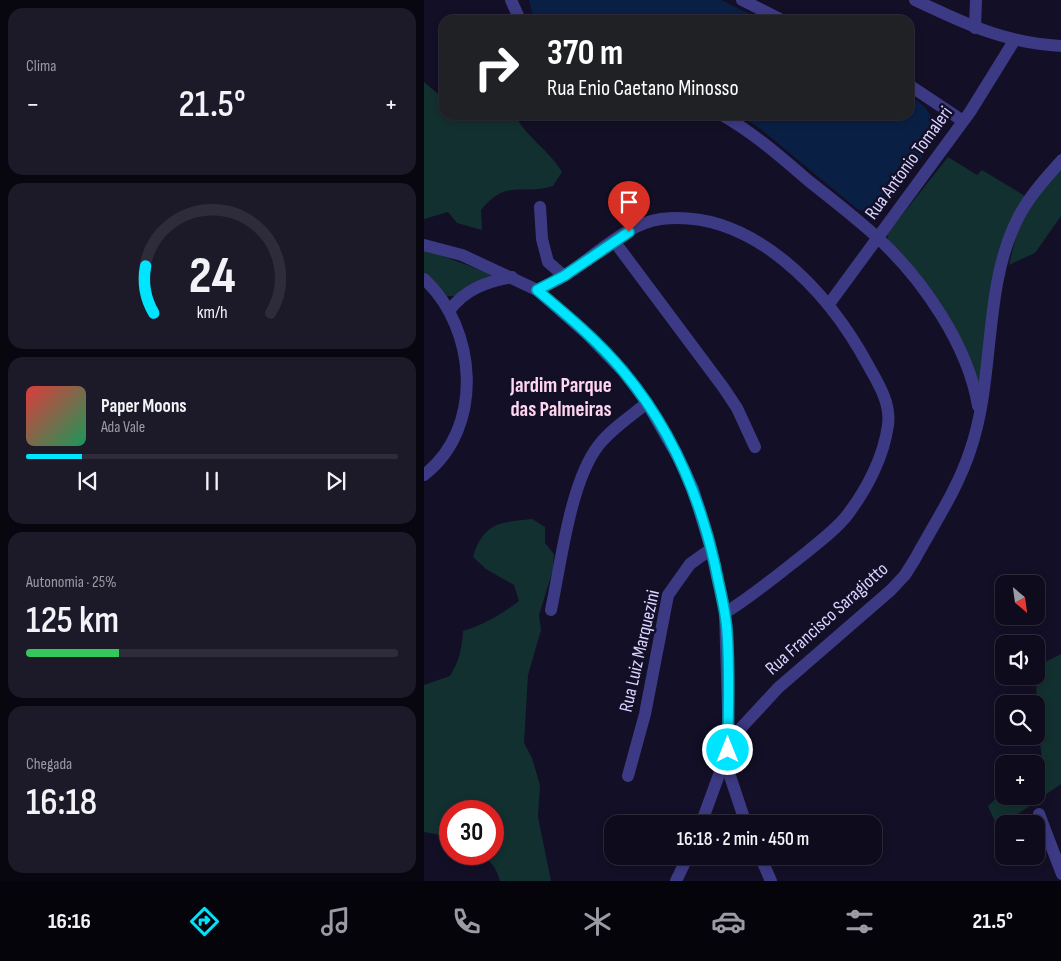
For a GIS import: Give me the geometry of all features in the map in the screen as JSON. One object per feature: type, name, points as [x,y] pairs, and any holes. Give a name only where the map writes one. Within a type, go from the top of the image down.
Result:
[{"type":"street","points":[[511,0],[518,15]]},
{"type":"street","points":[[742,0],[772,15]]},
{"type":"street","points":[[915,0],[975,28],[1014,41],[1061,46]]},
{"type":"street","points":[[975,28],[976,0]]},
{"type":"street","name":"Rua Antonio Tomaleri","points":[[829,304],[964,121],[1014,41]]},
{"type":"street","points":[[914,87],[964,121]]},
{"type":"street","points":[[729,120],[762,142],[878,238],[911,275],[954,338],[966,360],[974,384],[979,416]]},
{"type":"street","name":"Rua Francisco Saragiotto","points":[[728,750],[740,728],[778,688],[891,590],[905,575],[961,473],[970,451],[979,416],[999,278],[1018,218],[1036,190],[1061,160]]},
{"type":"street","points":[[540,207],[542,239],[548,262],[564,276]]},
{"type":"street","points":[[537,290],[564,276],[614,240],[644,223],[658,219],[696,220],[736,231],[760,242],[783,260],[829,304],[853,336],[882,391],[889,423],[875,468],[848,514],[834,529],[750,598],[725,613]]},
{"type":"street","points":[[614,240],[723,387],[737,408],[755,446]]},
{"type":"street","points":[[424,245],[462,255],[537,290],[587,334],[623,370],[647,403],[687,473],[711,549],[725,613],[728,655],[728,750],[730,776],[743,815]]},
{"type":"street","points":[[450,310],[456,301],[478,286],[512,277]]},
{"type":"street","points":[[424,279],[450,310],[459,332],[466,362],[467,387],[458,430],[446,452],[424,475]]},
{"type":"street","points":[[551,610],[577,490],[588,465],[598,446],[647,403]]},
{"type":"street","name":"Rua Luiz Marquezini","points":[[628,776],[647,705],[668,595],[690,564],[711,549]]},
{"type":"street","points":[[704,815],[728,750]]},
{"type":"street","points":[[1039,814],[1061,874]]},
{"type":"street","points":[[676,881],[684,865]]},
{"type":"street","points":[[764,865],[771,881]]},
{"type":"green space","points":[[424,82],[439,95],[439,120],[518,120],[562,172],[553,186],[542,189],[507,191],[490,200],[481,210],[482,230],[457,223],[448,212],[424,219]]},
{"type":"green space","points":[[948,157],[977,175],[982,170],[1025,196],[1011,222],[980,386],[889,245],[887,234]]},
{"type":"green space","points":[[1061,169],[1061,216],[1035,253],[1009,265],[1018,228],[1036,197]]},
{"type":"green space","points":[[424,249],[492,276],[455,296],[447,296],[424,273]]},
{"type":"green space","points":[[532,519],[545,527],[545,543],[554,554],[553,570],[539,615],[541,630],[528,675],[524,743],[532,758],[540,785],[538,817],[551,881],[500,881],[493,865],[504,865],[504,800],[439,800],[439,835],[424,832],[424,685],[450,676],[460,655],[463,631],[492,619],[519,601],[514,585],[486,569],[473,557],[482,537],[488,531],[494,526],[511,521]]},
{"type":"green space","points":[[1061,654],[1061,784],[1045,795],[1045,755],[1042,755],[1040,745],[1045,745],[1045,695],[1036,695],[1037,685],[1045,685],[1045,662]]},
{"type":"green space","points":[[995,799],[995,805],[1031,805],[1016,815],[995,815],[995,822],[988,806]]},
{"type":"water","points":[[529,0],[721,0],[752,15],[533,15]]},
{"type":"water","points":[[914,99],[929,113],[932,122],[930,142],[918,163],[888,203],[875,212],[870,213],[856,208],[747,120],[914,120]]},
{"type":"district","name":"Jardim Parque das Palmeiras","points":[[561,397]]},
{"type":"route","points":[[629,232],[614,240],[564,276],[537,290],[587,334],[623,370],[647,403],[687,473],[711,549],[725,613],[728,655],[728,750]]}]
